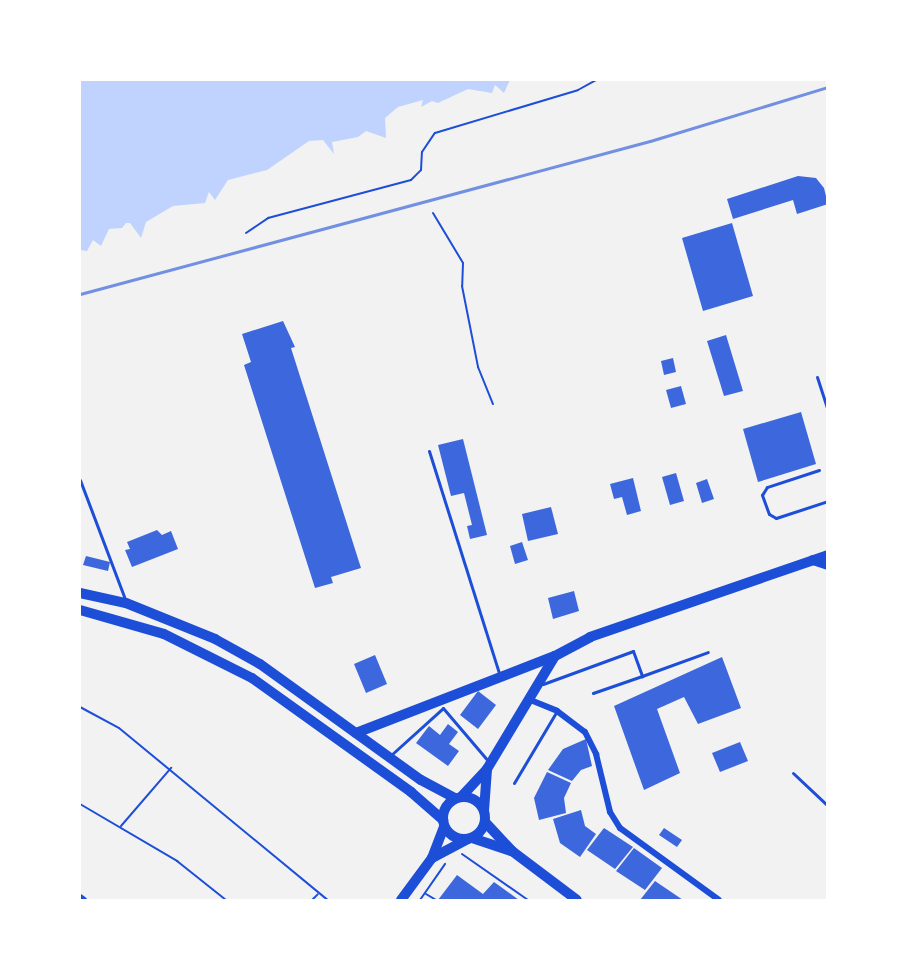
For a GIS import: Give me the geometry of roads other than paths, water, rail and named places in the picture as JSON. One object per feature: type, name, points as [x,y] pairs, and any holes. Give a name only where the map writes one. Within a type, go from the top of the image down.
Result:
[{"type":"main road","points":[[356,734],[443,704],[555,656],[590,637],[828,555]]},
{"type":"main road","points":[[813,560],[828,565]]},
{"type":"main road","points":[[80,593],[126,603],[206,635],[260,664],[388,757],[459,797],[479,802],[485,816],[512,852],[577,900]]},
{"type":"main road","points":[[80,610],[164,634],[252,678],[411,792],[444,823],[454,836],[470,838],[512,852]]},
{"type":"main road","points":[[401,900],[432,858],[444,823],[445,807],[459,797],[489,766],[555,656]]},
{"type":"main road","points":[[432,858],[470,838],[485,816],[489,766]]},
{"type":"street","points":[[528,699],[557,711],[585,732],[592,743],[610,812],[620,828],[719,900]]},
{"type":"street","points":[[80,897],[84,900]]},
{"type":"lane","points":[[817,377],[828,410]]},
{"type":"lane","points":[[429,451],[501,678]]},
{"type":"lane","points":[[819,471],[766,487],[762,495],[769,514],[776,518],[828,501]]},
{"type":"lane","points":[[80,480],[126,603]]},
{"type":"lane","points":[[536,686],[633,651],[642,676]]},
{"type":"lane","points":[[593,693],[708,652]]},
{"type":"lane","points":[[388,757],[443,704],[489,766]]},
{"type":"lane","points":[[514,783],[557,711]]},
{"type":"lane","points":[[793,773],[828,806]]},
{"type":"water","points":[[80,80],[510,80],[504,93],[495,85],[492,93],[468,89],[438,103],[432,101],[421,107],[423,100],[398,107],[385,118],[386,138],[366,131],[358,137],[332,142],[334,154],[323,140],[309,141],[267,170],[228,180],[215,200],[209,192],[205,203],[173,206],[146,222],[141,238],[130,223],[126,223],[122,228],[109,229],[101,246],[93,240],[87,251],[80,250]]},
{"type":"railway","points":[[80,294],[650,141],[828,87]]}]
